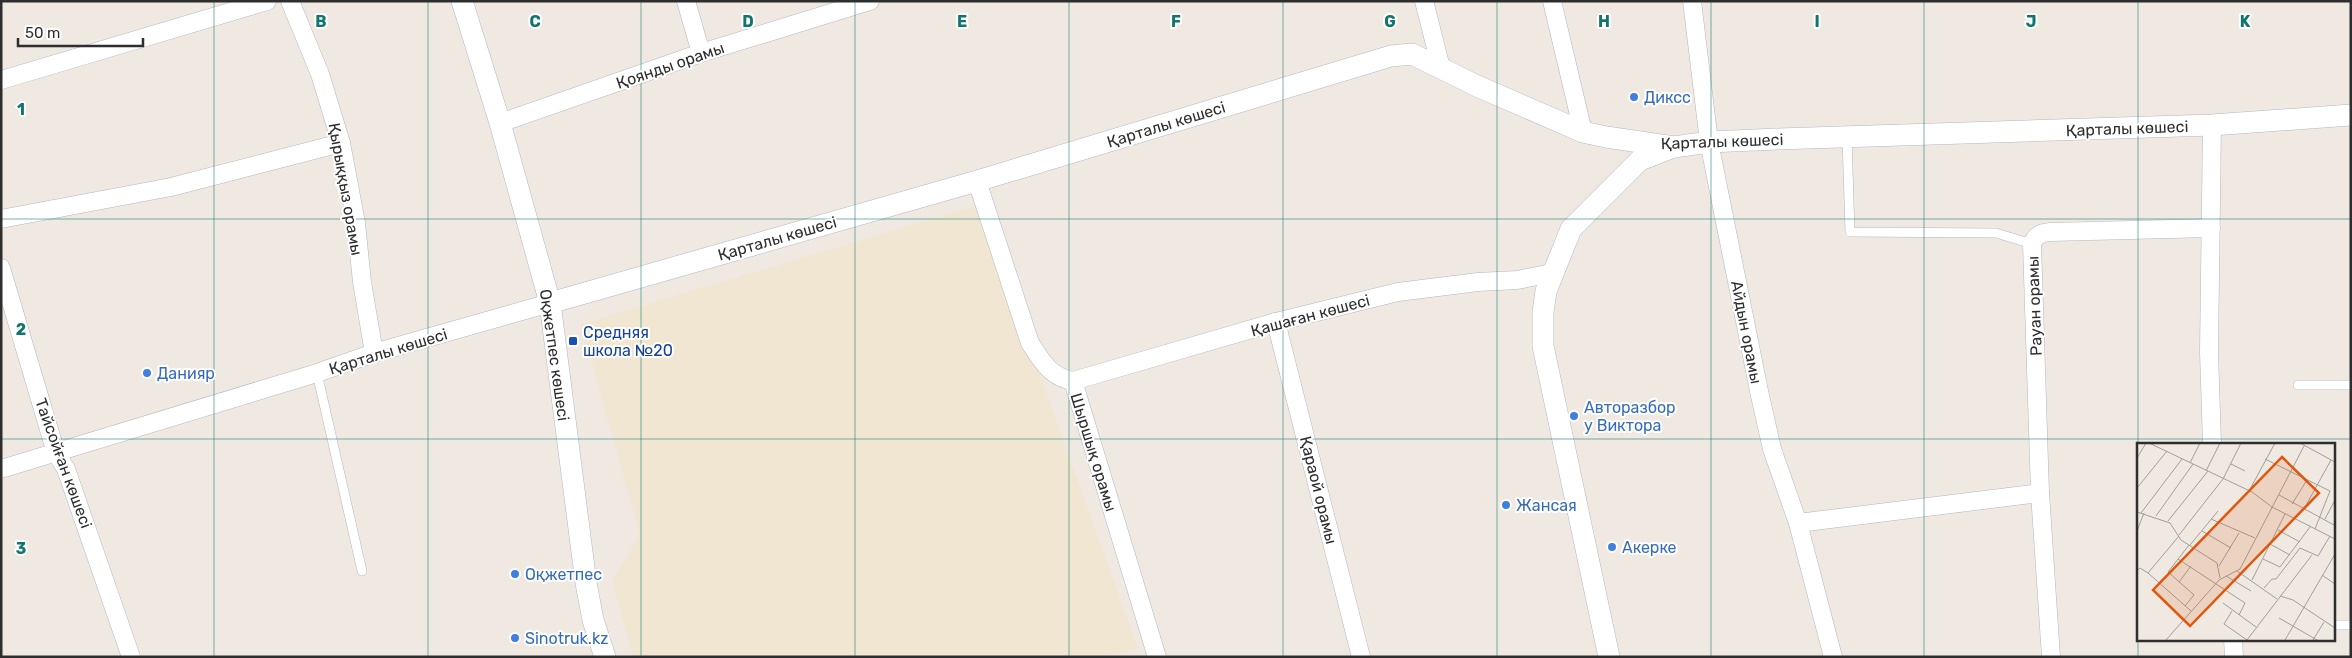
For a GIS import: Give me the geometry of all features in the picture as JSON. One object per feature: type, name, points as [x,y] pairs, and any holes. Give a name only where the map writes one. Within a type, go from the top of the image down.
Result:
[{"type":"street","points":[[1,80],[267,1]]},
{"type":"street","name":"Қырыққыз орамы","points":[[290,1],[320,74],[341,144],[356,223],[362,282],[374,353]]},
{"type":"street","name":"Оқжетпес көшесі","points":[[462,1],[500,123],[550,303],[586,582],[593,620],[605,657]]},
{"type":"street","points":[[686,1],[701,53]]},
{"type":"street","name":"Қоянды орамы","points":[[500,123],[701,53],[870,1]]},
{"type":"street","points":[[1424,1],[1441,68]]},
{"type":"street","points":[[1552,1],[1583,132]]},
{"type":"street","name":"Айдын орамы","points":[[1692,1],[1709,142],[1758,392],[1772,449],[1798,524],[1833,657]]},
{"type":"street","name":"Қарталы көшесі","points":[[1,469],[317,373],[374,353],[977,181],[1391,56],[1412,54],[1583,132],[1674,146],[1709,142],[2212,125],[2351,115]]},
{"type":"street","points":[[2212,125],[2209,352],[2212,443]]},
{"type":"street","points":[[1,219],[171,187],[341,144]]},
{"type":"street","points":[[1609,657],[1544,346],[1543,312],[1546,291],[1552,273],[1571,229],[1640,160],[1674,146]]},
{"type":"street","name":"Шыршық орамы","points":[[977,181],[1030,343],[1045,367],[1060,379],[1073,381],[1157,657]]},
{"type":"street","name":"Рауан орамы","points":[[2051,657],[2040,493],[2032,244],[2035,237],[2041,233],[2050,232],[2211,228]]},
{"type":"street","name":"Тайсойған көшесі","points":[[1,268],[56,453],[66,469],[131,657]]},
{"type":"street","name":"Қашаған көшесі","points":[[1073,381],[1276,322],[1398,292],[1478,282],[1517,280],[1552,273]]},
{"type":"street","name":"Қараой орамы","points":[[1276,322],[1361,657]]},
{"type":"street","points":[[1798,524],[2040,493]]},
{"type":"street","points":[[2233,640],[2234,657]]},
{"type":"lane","points":[[1847,138],[1850,232],[1996,233],[2032,244]]},
{"type":"lane","points":[[317,373],[362,571]]},
{"type":"lane","points":[[2298,385],[2351,385]]},
{"type":"lane","points":[[2334,625],[2351,625]]},
{"type":"shaded area","points":[[979,205],[1138,649],[1103,657],[633,657],[612,580],[640,535],[581,324]]},
{"type":"place","name":"Диксс","points":[[1634,97]]},
{"type":"place","name":"Средняя школа №20","points":[[573,341]]},
{"type":"place","name":"Данияр","points":[[147,373]]},
{"type":"place","name":"Авторазбор у Виктора","points":[[1574,416]]},
{"type":"place","name":"Жансая","points":[[1506,505]]},
{"type":"place","name":"Акерке","points":[[1612,547]]},
{"type":"place","name":"Оқжетпес","points":[[515,574]]},
{"type":"place","name":"Sinotruk.kz","points":[[515,638]]}]
